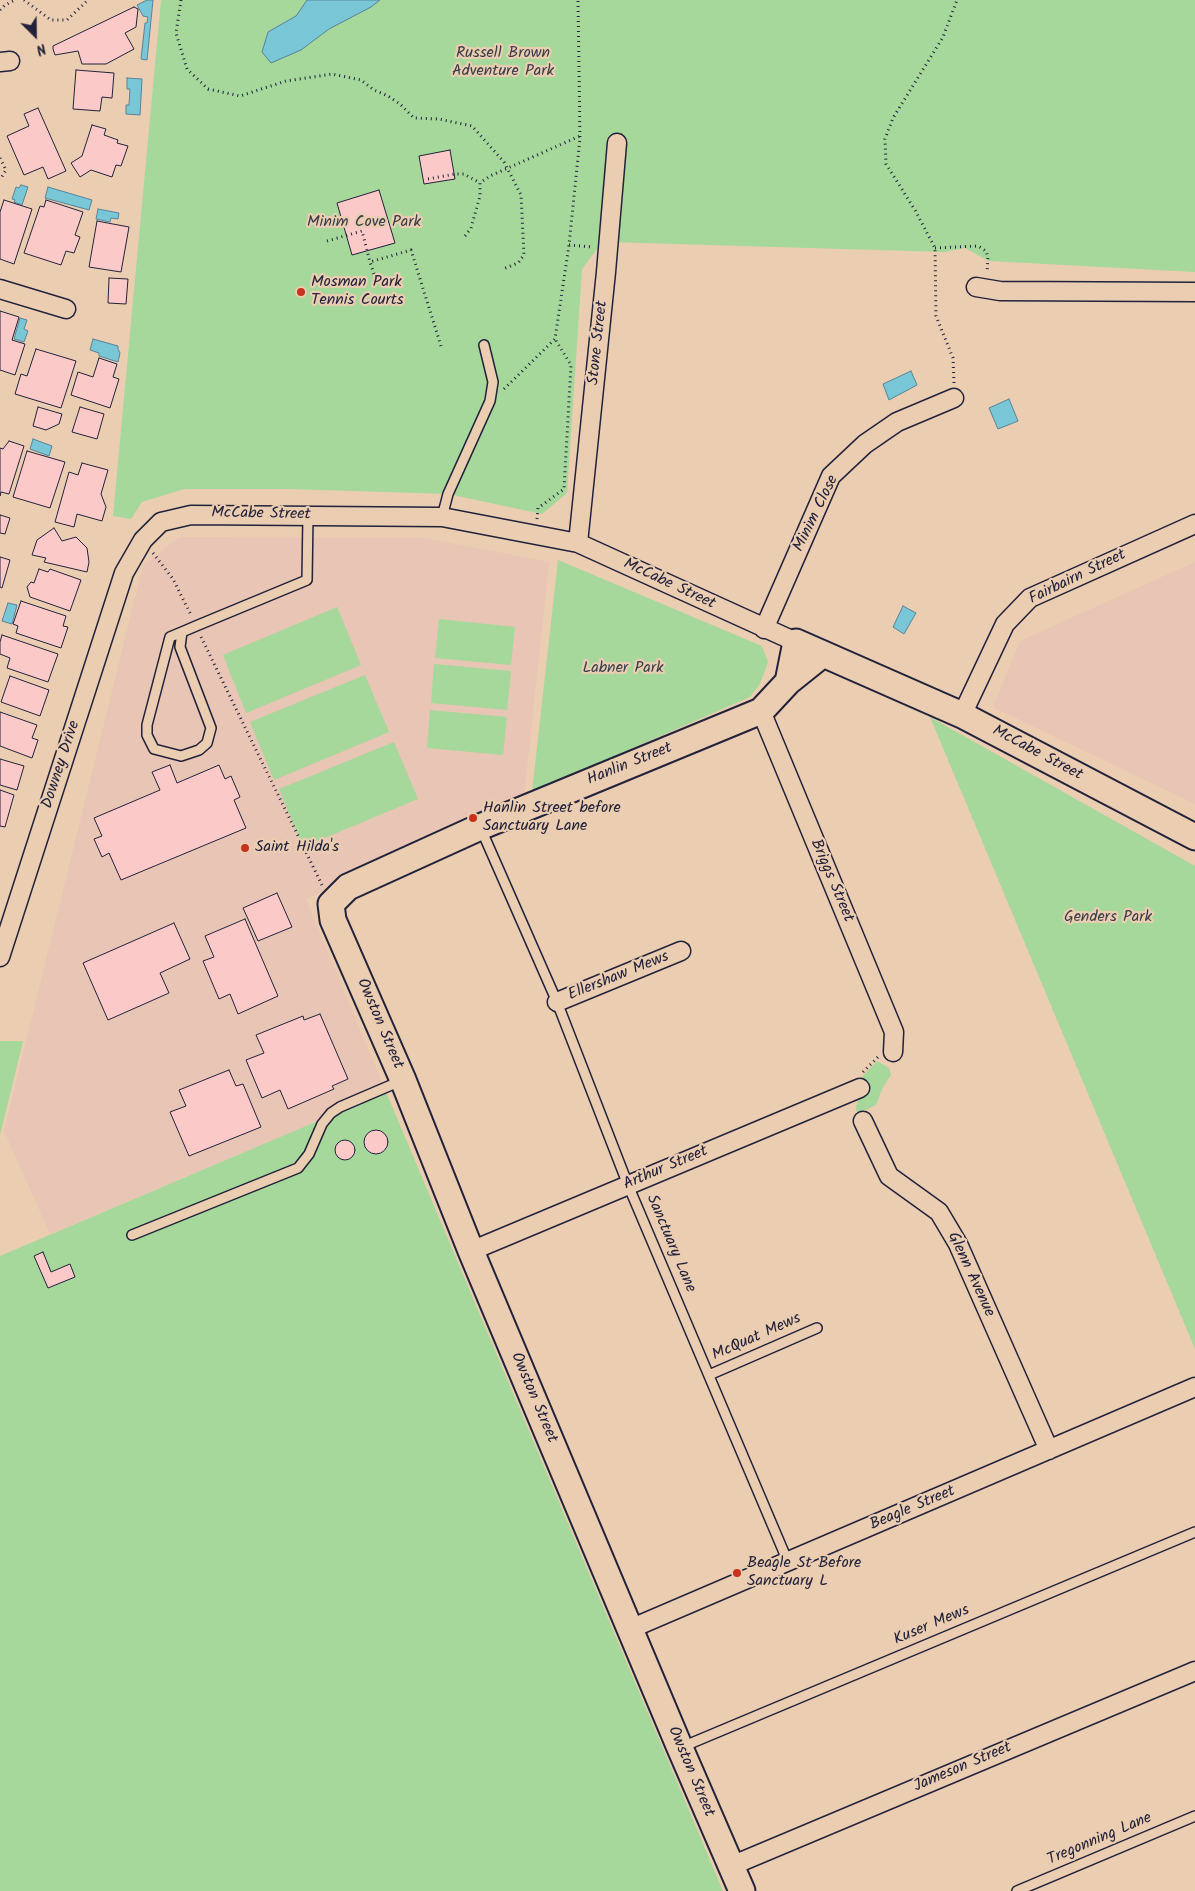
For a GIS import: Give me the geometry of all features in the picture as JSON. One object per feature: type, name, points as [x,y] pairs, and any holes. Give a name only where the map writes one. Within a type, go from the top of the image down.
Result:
[{"type":"street","name":"Stone Street","points":[[578,543],[608,250],[616,143]]},
{"type":"street","points":[[976,287],[1000,291],[1195,292]]},
{"type":"street","points":[[0,289],[66,309]]},
{"type":"street","name":"Minim Close","points":[[764,629],[831,476],[865,444],[898,422],[954,398]]},
{"type":"street","name":"McCabe Street","points":[[124,573],[143,540],[161,522],[190,514],[442,517],[578,543],[764,629],[962,715],[1195,837]]},
{"type":"street","name":"Fairbairn Street","points":[[962,715],[1005,624],[1030,598],[1195,524]]},
{"type":"street","name":"Downey Drive","points":[[0,957],[124,573]]},
{"type":"street","points":[[788,682],[796,642]]},
{"type":"street","name":"Hanlin Street","points":[[331,904],[348,887],[480,827],[761,711],[788,682],[823,654]]},
{"type":"street","name":"Briggs Street","points":[[761,711],[894,1032],[893,1052]]},
{"type":"street","name":"Owston Street","points":[[331,904],[334,920],[403,1080],[471,1251],[742,1891]]},
{"type":"street","name":"Ellershaw Mews","points":[[557,1002],[681,951]]},
{"type":"street","name":"Arthur Street","points":[[471,1251],[860,1088]]},
{"type":"street","name":"Glenn Avenue","points":[[863,1121],[889,1176],[939,1212],[958,1244],[1049,1450]]},
{"type":"street","name":"Beagle Street","points":[[630,1628],[1195,1387]]},
{"type":"street","name":"Jameson Street","points":[[731,1866],[1195,1671]]},
{"type":"lane","points":[[442,517],[448,494],[490,401],[492,382],[484,345]]},
{"type":"lane","points":[[182,632],[180,647],[211,728],[207,743],[199,750],[181,756],[154,749],[147,735],[147,725],[170,637],[196,626],[307,580],[308,516]]},
{"type":"lane","name":"Sanctuary Lane","points":[[480,827],[557,1002],[628,1185],[788,1562]]},
{"type":"lane","points":[[132,1235],[288,1174],[298,1168],[309,1154],[322,1124],[331,1113],[340,1107],[403,1080]]},
{"type":"lane","name":"McQuat Mews","points":[[709,1375],[817,1328]]},
{"type":"lane","name":"Kuser Mews","points":[[680,1748],[1195,1532]]},
{"type":"lane","name":"Tregonning Lane","points":[[1018,1891],[1195,1816]]},
{"type":"path","points":[[0,10],[15,0]]},
{"type":"path","points":[[24,0],[36,7],[51,20],[67,20],[88,0]]},
{"type":"path","points":[[181,0],[176,32],[184,60],[187,69],[208,89],[240,96],[286,80],[332,74],[361,80],[374,90],[400,104],[414,118],[438,119],[472,126],[504,162],[521,195],[524,255],[518,263],[502,270]]},
{"type":"path","points":[[490,401],[510,386],[555,339],[569,245],[580,136],[578,0]]},
{"type":"path","points":[[954,398],[953,358],[936,316],[935,248],[915,210],[886,164],[885,139],[893,118],[943,37],[958,0]]},
{"type":"path","points":[[480,183],[507,168],[580,136]]},
{"type":"path","points":[[0,158],[6,170],[0,180]]},
{"type":"path","points":[[428,179],[464,174],[480,183]]},
{"type":"path","points":[[465,236],[471,228],[480,196],[480,183]]},
{"type":"path","points":[[327,241],[362,231],[374,274]]},
{"type":"path","points":[[569,245],[608,250]]},
{"type":"path","points":[[935,248],[978,246],[986,251],[988,257]]},
{"type":"path","points":[[370,262],[412,250],[440,346]]},
{"type":"path","points":[[536,535],[538,508],[564,488],[571,365],[555,339]]},
{"type":"path","points":[[143,540],[173,579],[331,904]]},
{"type":"path","points":[[860,1088],[855,1078],[878,1057],[893,1052]]},
{"type":"shaded area","name":"Saint Hilda's","points":[[180,537],[424,538],[549,562],[524,797],[306,899],[386,1092],[50,1234],[4,1131],[143,565]]},
{"type":"shaded area","points":[[1195,562],[1195,804],[993,707],[1020,641]]},
{"type":"green space","name":"Minim Cove Park","points":[[161,0],[1195,0],[1195,272],[989,261],[965,248],[944,252],[608,242],[598,248],[582,269],[567,493],[542,514],[448,494],[288,489],[184,489],[142,502],[131,519],[113,516]]},
{"type":"green space","name":"Labner Park","points":[[558,560],[762,646],[768,662],[760,684],[750,697],[532,792]]},
{"type":"green space","points":[[337,607],[361,665],[246,713],[223,655]]},
{"type":"green space","points":[[439,619],[515,627],[511,665],[435,658]]},
{"type":"green space","points":[[434,664],[511,671],[507,710],[431,703]]},
{"type":"green space","points":[[365,675],[389,732],[274,780],[250,722]]},
{"type":"green space","points":[[430,710],[507,717],[503,755],[427,748]]},
{"type":"green space","name":"Genders Park","points":[[930,717],[1195,866],[1195,1349]]},
{"type":"green space","points":[[394,742],[418,799],[303,847],[279,789]]},
{"type":"green space","points":[[0,1041],[23,1041],[0,1135]]},
{"type":"green space","points":[[877,1061],[889,1068],[891,1075],[883,1087],[876,1105],[857,1114],[858,1100],[867,1095],[859,1080]]},
{"type":"green space","points":[[386,1092],[723,1891],[0,1891],[0,1256]]},
{"type":"water","points":[[147,0],[153,0],[147,60],[141,59],[145,23],[147,23],[148,17],[143,16],[137,5]]},
{"type":"water","points":[[307,0],[380,0],[371,7],[329,29],[301,50],[271,63],[262,52],[268,32],[296,16]]},
{"type":"water","points":[[127,78],[142,79],[140,115],[126,114],[126,105],[129,105],[130,89],[127,89]]},
{"type":"water","points":[[21,185],[28,187],[22,205],[14,202],[15,200],[12,199],[16,187],[19,188]]},
{"type":"water","points":[[48,187],[92,200],[89,210],[45,198]]},
{"type":"water","points":[[98,209],[119,213],[118,219],[111,218],[110,222],[96,219]]},
{"type":"water","points":[[20,318],[27,320],[24,329],[28,331],[24,342],[14,339]]},
{"type":"water","points":[[93,339],[118,346],[120,353],[118,362],[99,356],[99,353],[90,350]]},
{"type":"water","points":[[911,371],[917,385],[889,400],[883,384]]},
{"type":"water","points":[[1009,399],[1018,421],[998,429],[989,408]]},
{"type":"water","points":[[33,439],[52,446],[49,456],[30,449]]},
{"type":"water","points":[[8,603],[17,605],[12,624],[2,621]]},
{"type":"water","points":[[903,606],[916,613],[904,634],[893,627]]},
{"type":"building","points":[[134,7],[138,9],[136,27],[125,33],[134,49],[106,64],[82,64],[78,51],[55,55],[53,46]]},
{"type":"building","points":[[76,70],[114,73],[112,98],[102,97],[100,111],[73,109]]},
{"type":"building","points":[[38,108],[66,171],[48,179],[43,167],[24,175],[7,136],[29,126],[24,114]]},
{"type":"building","points":[[92,125],[106,129],[104,135],[118,140],[117,143],[128,146],[121,166],[116,165],[112,177],[91,170],[80,177],[71,163],[82,156]]},
{"type":"building","points":[[450,150],[455,179],[424,184],[419,156]]},
{"type":"building","points":[[379,190],[395,243],[352,255],[337,203]]},
{"type":"building","points":[[4,200],[32,209],[14,264],[0,259],[0,212]]},
{"type":"building","points":[[46,200],[83,212],[75,235],[80,237],[74,253],[66,251],[61,265],[24,253],[40,206],[44,207]]},
{"type":"building","points":[[97,221],[129,227],[121,272],[89,267]]},
{"type":"building","points":[[109,278],[128,279],[126,304],[108,303]]},
{"type":"building","points":[[0,311],[19,317],[12,340],[25,344],[15,375],[0,370]]},
{"type":"building","points":[[36,349],[76,361],[61,408],[15,394],[21,374],[27,376]]},
{"type":"building","points":[[99,358],[117,364],[113,377],[119,379],[110,408],[71,395],[78,372],[93,377]]},
{"type":"building","points":[[38,407],[62,414],[59,424],[46,430],[33,426]]},
{"type":"building","points":[[80,407],[104,414],[97,439],[72,432]]},
{"type":"building","points":[[9,441],[24,446],[9,494],[1,492],[0,496],[0,448],[3,449]]},
{"type":"building","points":[[27,451],[65,462],[50,508],[13,497]]},
{"type":"building","points":[[82,463],[108,470],[101,494],[106,507],[102,521],[77,514],[74,527],[55,522],[69,472],[78,475]]},
{"type":"building","points":[[0,515],[10,518],[5,534],[0,533]]},
{"type":"building","points":[[54,528],[62,541],[76,537],[87,548],[89,562],[87,572],[44,562],[46,558],[32,555],[37,540]]},
{"type":"building","points":[[0,557],[10,560],[2,588],[0,587]]},
{"type":"building","points":[[39,569],[48,572],[50,569],[81,580],[70,611],[30,597],[27,587],[31,582],[34,583]]},
{"type":"building","points":[[21,601],[66,616],[63,626],[68,627],[61,648],[16,633],[18,626],[13,624]]},
{"type":"building","points":[[2,635],[58,654],[48,682],[7,668],[10,658],[0,654]]},
{"type":"building","points":[[10,676],[49,690],[40,716],[1,702]]},
{"type":"building","points":[[0,712],[37,725],[32,738],[38,740],[32,758],[0,746]]},
{"type":"building","points":[[0,759],[24,766],[17,790],[0,785]]},
{"type":"building","points":[[170,765],[177,783],[219,765],[225,779],[231,776],[240,797],[234,800],[246,828],[121,880],[109,853],[102,857],[94,839],[102,836],[94,818],[160,790],[152,772]]},
{"type":"building","points":[[0,790],[14,795],[5,827],[0,826]]},
{"type":"building","points":[[277,893],[292,927],[258,941],[243,908]]},
{"type":"building","points":[[245,919],[278,996],[238,1014],[230,994],[219,999],[203,961],[214,957],[205,936]]},
{"type":"building","points":[[174,923],[190,959],[160,973],[169,993],[108,1020],[83,963]]},
{"type":"building","points":[[320,1014],[348,1079],[332,1086],[334,1089],[288,1109],[280,1090],[262,1098],[246,1060],[264,1053],[256,1035],[303,1016],[304,1020]]},
{"type":"building","points":[[229,1070],[236,1086],[243,1084],[261,1127],[189,1156],[170,1112],[186,1106],[179,1090]]},
{"type":"building","points":[[376,1130],[381,1131],[387,1137],[387,1147],[381,1153],[376,1154],[371,1153],[365,1147],[364,1142],[365,1137],[371,1131]]},
{"type":"building","points":[[345,1140],[352,1143],[355,1150],[352,1157],[345,1160],[338,1157],[335,1150],[338,1143]]},
{"type":"building","points":[[43,1252],[51,1272],[70,1264],[75,1277],[48,1288],[34,1256]]},
{"type":"place","name":"Mosman Park Tennis Courts","points":[[301,292]]},
{"type":"place","name":"Hanlin Street before Sanctuary Lane","points":[[473,818]]},
{"type":"place","name":"Saint Hilda's","points":[[245,848]]},
{"type":"place","name":"Beagle St Before Sanctuary L","points":[[737,1573]]},
{"type":"park label","name":"Russell Brown Adventure Park","points":[[503,63]]}]
